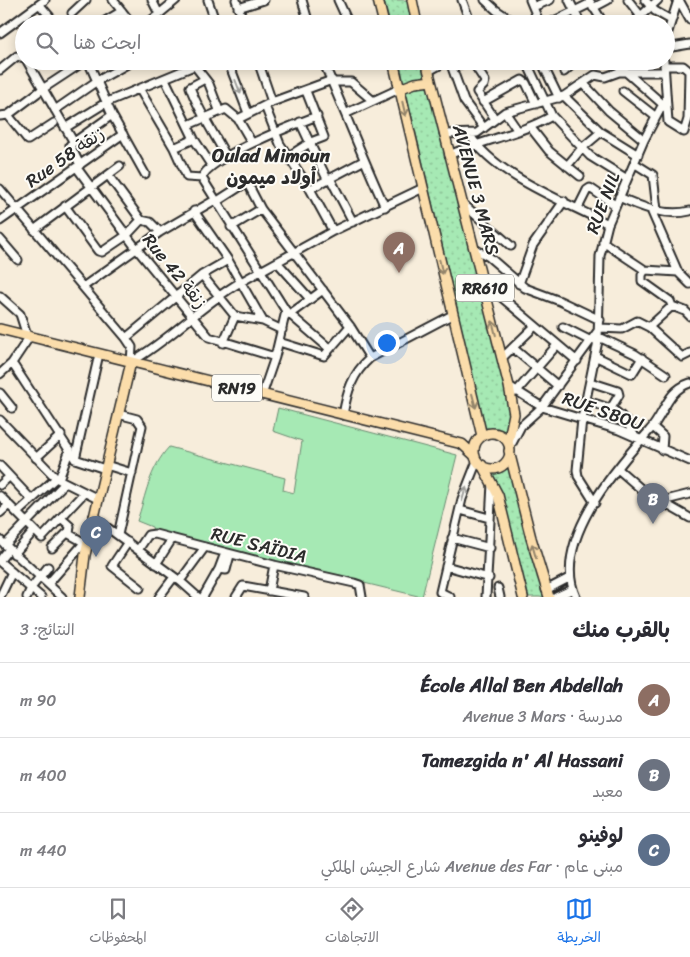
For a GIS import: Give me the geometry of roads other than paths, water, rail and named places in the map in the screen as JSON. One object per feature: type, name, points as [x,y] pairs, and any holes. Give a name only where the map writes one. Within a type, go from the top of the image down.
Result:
[{"type":"main road","points":[[378,0],[380,15]]},
{"type":"main road","points":[[412,0],[415,15]]},
{"type":"main road","name":"RR610","points":[[395,70],[480,437]]},
{"type":"main road","name":"AVENUE 3 MARS","points":[[429,71],[449,155],[502,358],[512,389],[514,414],[509,448],[548,594]]},
{"type":"main road","points":[[400,89],[415,83],[431,81]]},
{"type":"main road","name":"RN19","points":[[0,329],[462,444],[478,461],[492,481],[498,494],[523,597]]},
{"type":"main road","points":[[80,597],[86,544],[131,362]]},
{"type":"main road","points":[[462,444],[480,437],[497,434],[509,448],[505,462],[494,468],[478,461],[475,444],[480,437]]},
{"type":"street","points":[[72,13],[86,0]]},
{"type":"street","points":[[113,0],[125,15]]},
{"type":"street","points":[[152,0],[154,15]]},
{"type":"street","points":[[160,15],[176,0]]},
{"type":"street","points":[[208,0],[213,15]]},
{"type":"street","points":[[236,0],[241,15]]},
{"type":"street","points":[[238,8],[264,0]]},
{"type":"street","points":[[302,0],[306,15]]},
{"type":"street","points":[[338,0],[345,15]]},
{"type":"street","points":[[462,0],[468,15]]},
{"type":"street","points":[[486,0],[502,15]]},
{"type":"street","points":[[531,4],[550,0]]},
{"type":"street","points":[[569,0],[576,15]]},
{"type":"street","points":[[568,15],[591,4],[608,0]]},
{"type":"street","points":[[628,0],[640,15],[658,0]]},
{"type":"street","points":[[645,0],[664,15]]},
{"type":"street","points":[[673,15],[679,0]]},
{"type":"street","points":[[679,0],[690,20]]},
{"type":"street","points":[[24,15],[42,2],[50,15]]},
{"type":"street","points":[[115,15],[122,11]]},
{"type":"street","points":[[0,32],[15,21]]},
{"type":"street","points":[[675,46],[690,44]]},
{"type":"street","points":[[0,70],[15,58]]},
{"type":"street","points":[[664,70],[665,106],[669,124],[684,132],[688,119],[689,71],[683,66],[675,66]]},
{"type":"street","points":[[33,70],[73,141],[112,115]]},
{"type":"street","points":[[0,116],[8,115],[44,88],[73,70]]},
{"type":"street","points":[[92,70],[112,115],[145,174]]},
{"type":"street","points":[[55,110],[98,80],[116,70]]},
{"type":"street","points":[[65,128],[107,102],[140,90],[182,70]]},
{"type":"street","points":[[198,70],[205,79],[219,110]]},
{"type":"street","points":[[231,70],[248,113]]},
{"type":"street","points":[[261,70],[272,102]]},
{"type":"street","points":[[328,70],[364,161],[386,207]]},
{"type":"street","points":[[453,70],[464,101],[484,128]]},
{"type":"street","points":[[473,70],[485,81],[484,85],[477,91],[495,119]]},
{"type":"street","points":[[530,70],[552,116],[582,148],[605,167],[627,179]]},
{"type":"street","points":[[546,70],[561,97],[601,132],[638,155]]},
{"type":"street","points":[[444,134],[470,135],[484,128],[506,112],[561,97],[594,75],[605,77],[633,70]]},
{"type":"street","points":[[625,71],[665,106]]},
{"type":"street","points":[[165,79],[194,139],[211,166]]},
{"type":"street","points":[[205,79],[190,87],[199,111],[205,118],[226,156]]},
{"type":"street","points":[[483,102],[522,80],[526,83],[536,104]]},
{"type":"street","points":[[238,119],[272,102],[333,81],[352,82],[372,100]]},
{"type":"street","points":[[583,83],[609,111],[644,140]]},
{"type":"street","points":[[346,113],[400,89]]},
{"type":"street","points":[[140,90],[174,148],[187,177],[202,178]]},
{"type":"street","points":[[289,156],[311,142],[324,137],[306,91]]},
{"type":"street","points":[[623,91],[656,117]]},
{"type":"street","points":[[265,106],[277,132],[280,144],[310,190],[333,231]]},
{"type":"street","name":"RUE NIL","points":[[596,503],[578,476],[582,419],[600,324],[600,256],[608,224],[619,197],[644,140],[656,117],[665,106]]},
{"type":"street","points":[[188,125],[219,110],[226,109],[238,119],[252,143]]},
{"type":"street","points":[[506,112],[518,131]]},
{"type":"street","points":[[8,115],[28,140],[54,123]]},
{"type":"street","points":[[202,178],[211,166],[226,156],[317,116]]},
{"type":"street","points":[[449,155],[531,128],[552,116]]},
{"type":"street","points":[[300,122],[353,222]]},
{"type":"street","points":[[531,128],[549,151],[580,176]]},
{"type":"street","points":[[567,166],[582,148],[601,132]]},
{"type":"street","name":"Rue 58 زنقة","points":[[0,221],[123,134]]},
{"type":"street","points":[[470,135],[476,145],[504,169],[608,224]]},
{"type":"street","points":[[174,148],[194,139]]},
{"type":"street","name":"Rue 42 زنقة","points":[[73,141],[69,146],[78,166],[92,188],[136,248],[209,337],[275,357]]},
{"type":"street","points":[[310,190],[329,178],[364,161]]},
{"type":"street","points":[[634,163],[653,175],[654,210],[678,272],[690,284]]},
{"type":"street","points":[[34,230],[120,166]]},
{"type":"street","points":[[108,175],[141,220],[150,222],[160,232]]},
{"type":"street","points":[[202,178],[231,227],[288,312],[330,350]]},
{"type":"street","points":[[83,287],[160,232],[246,184],[261,209],[350,326],[370,358]]},
{"type":"street","points":[[131,362],[149,352],[192,316],[239,282],[333,231],[423,188]]},
{"type":"street","points":[[578,208],[587,190],[590,188],[616,205]]},
{"type":"street","points":[[0,189],[126,338],[132,347],[131,362]]},
{"type":"street","points":[[619,197],[654,210],[690,211]]},
{"type":"street","points":[[519,284],[533,245],[564,201]]},
{"type":"street","points":[[462,203],[511,246]]},
{"type":"street","points":[[65,206],[97,251],[102,252],[127,235],[141,220]]},
{"type":"street","points":[[231,227],[261,209]]},
{"type":"street","points":[[194,212],[228,260],[239,282],[263,320]]},
{"type":"street","points":[[0,239],[18,260]]},
{"type":"street","points":[[603,242],[643,273],[678,272]]},
{"type":"street","points":[[475,250],[489,257],[519,284],[600,324],[622,329],[637,321],[650,327],[682,356],[690,353]]},
{"type":"street","points":[[126,338],[202,275],[228,260]]},
{"type":"street","points":[[277,262],[310,299]]},
{"type":"street","points":[[643,273],[642,281],[670,301],[672,306],[685,311],[690,316]]},
{"type":"street","points":[[202,275],[235,316],[263,320],[282,330]]},
{"type":"street","points":[[485,289],[500,296],[577,361]]},
{"type":"street","points":[[262,395],[288,312],[323,290]]},
{"type":"street","points":[[0,296],[20,314],[28,336],[28,343],[12,363],[0,374]]},
{"type":"street","points":[[650,327],[672,306]]},
{"type":"street","points":[[343,415],[354,377],[370,358],[452,315]]},
{"type":"street","points":[[223,342],[235,316]]},
{"type":"street","points":[[509,448],[521,426],[542,407],[577,361],[600,324]]},
{"type":"street","points":[[279,342],[324,356],[350,326]]},
{"type":"street","points":[[502,358],[534,326]]},
{"type":"street","points":[[563,327],[591,341]]},
{"type":"street","points":[[598,337],[614,342],[666,374]]},
{"type":"street","points":[[512,389],[538,368],[557,345]]},
{"type":"street","points":[[513,348],[558,386]]},
{"type":"street","points":[[75,459],[99,354]]},
{"type":"street","points":[[595,356],[632,374],[642,358]]},
{"type":"street","points":[[12,363],[75,459],[132,473]]},
{"type":"street","points":[[590,382],[618,391],[619,396],[611,408]]},
{"type":"street","points":[[576,597],[569,578],[573,546],[596,503],[638,438],[653,426],[674,391],[690,383]]},
{"type":"street","name":"RUE SBOU","points":[[512,389],[542,407],[638,438],[690,461]]},
{"type":"street","points":[[0,393],[12,408]]},
{"type":"street","points":[[586,401],[611,408],[624,416],[638,438]]},
{"type":"street","points":[[118,414],[139,420],[142,429],[118,535]]},
{"type":"street","points":[[1,424],[60,480],[98,500]]},
{"type":"street","points":[[653,426],[663,436],[662,450]]},
{"type":"street","points":[[36,458],[61,435]]},
{"type":"street","points":[[41,597],[1,565],[7,547],[60,480],[70,449]]},
{"type":"street","points":[[450,597],[440,592],[467,483],[478,461]]},
{"type":"street","points":[[0,466],[31,499]]},
{"type":"street","points":[[618,469],[641,489],[650,504],[690,494]]},
{"type":"street","points":[[0,486],[9,477]]},
{"type":"street","points":[[17,513],[31,499],[60,480]]},
{"type":"street","points":[[486,597],[489,578],[489,518],[492,481]]},
{"type":"street","points":[[0,496],[42,538],[84,493]]},
{"type":"street","points":[[662,502],[690,518]]},
{"type":"street","points":[[0,513],[9,505]]},
{"type":"street","points":[[460,510],[489,518]]},
{"type":"street","points":[[93,517],[177,579],[198,597]]},
{"type":"street","points":[[61,518],[70,526],[69,534]]},
{"type":"street","points":[[7,547],[34,531]]},
{"type":"street","points":[[48,584],[86,544],[66,533],[52,548]]},
{"type":"street","name":"RUE SAÏDIA","points":[[138,550],[148,535],[155,534],[228,554],[357,584],[361,588],[362,597]]},
{"type":"street","points":[[452,538],[490,548]]},
{"type":"street","points":[[156,564],[172,539]]},
{"type":"street","points":[[128,542],[112,564],[119,572],[140,588]]},
{"type":"street","points":[[7,547],[62,597]]},
{"type":"street","points":[[159,597],[205,547]]},
{"type":"street","points":[[203,597],[228,554]]},
{"type":"street","points":[[265,593],[274,565]]},
{"type":"street","points":[[446,566],[489,578]]},
{"type":"street","points":[[26,597],[48,567]]},
{"type":"street","points":[[0,597],[12,572]]},
{"type":"street","points":[[548,594],[569,578]]},
{"type":"street","points":[[238,593],[243,586],[265,593],[304,597]]},
{"type":"street","points":[[498,588],[500,597]]},
{"type":"street","points":[[556,597],[572,589]]},
{"type":"place","name":"École Allal Ben Abdellah","points":[[399,273]]},
{"type":"place","name":"Tamezgida n' Al Hassani","points":[[653,524]]},
{"type":"place","name":"لوفينو","points":[[96,557]]},
{"type":"district","name":"Oulad Mimoun أولاد ميمون","points":[[271,166]]}]
